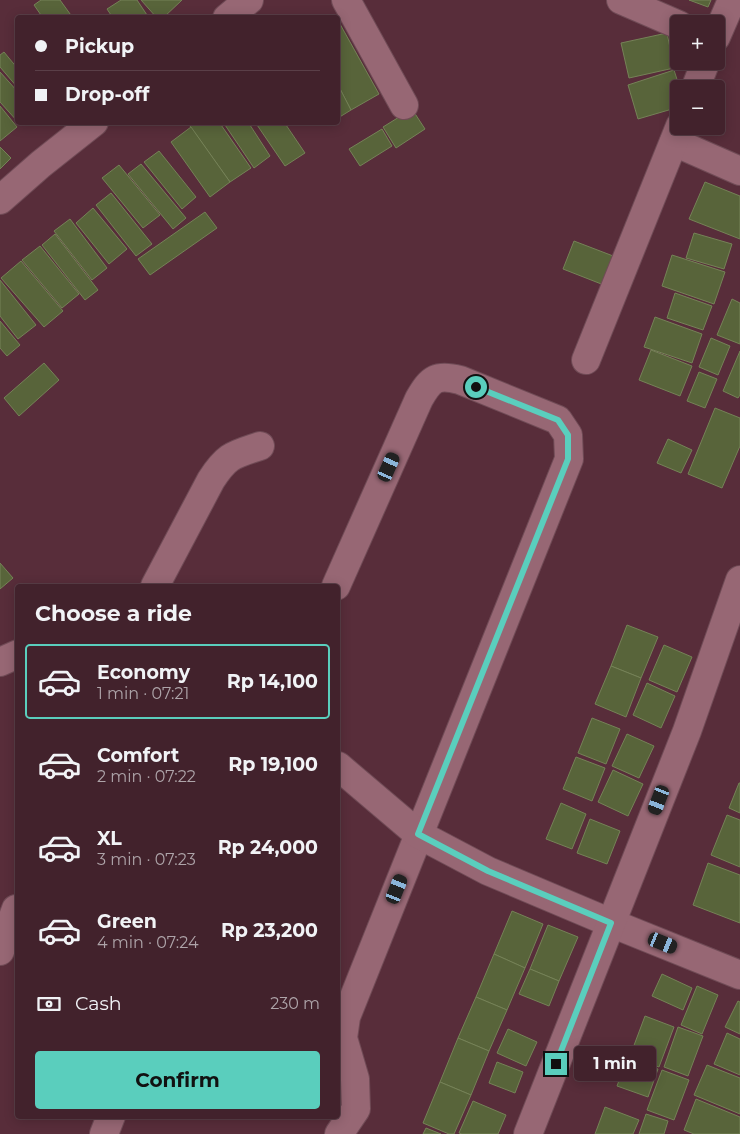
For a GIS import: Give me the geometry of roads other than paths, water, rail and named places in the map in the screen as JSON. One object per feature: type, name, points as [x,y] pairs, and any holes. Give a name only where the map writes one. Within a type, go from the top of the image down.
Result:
[{"type":"street","points":[[231,15],[249,0]]},
{"type":"street","points":[[346,0],[404,104]]},
{"type":"street","points":[[621,0],[670,21]]},
{"type":"street","points":[[725,16],[732,0]]},
{"type":"street","points":[[0,200],[90,125]]},
{"type":"street","points":[[586,360],[677,135]]},
{"type":"street","points":[[679,135],[740,170]]},
{"type":"street","points":[[337,584],[424,389],[431,382],[438,378],[448,377],[460,380],[558,420],[568,435],[568,459],[346,1017],[343,1038],[355,1079],[356,1109],[339,1134]]},
{"type":"street","points":[[156,584],[217,471],[233,455],[260,446]]},
{"type":"street","points":[[528,1134],[687,731],[740,580]]},
{"type":"street","points":[[0,662],[15,655]]},
{"type":"street","points":[[340,768],[418,834],[488,871],[740,975]]},
{"type":"street","points":[[0,951],[15,912]]},
{"type":"street","points":[[104,1134],[110,1119]]}]
